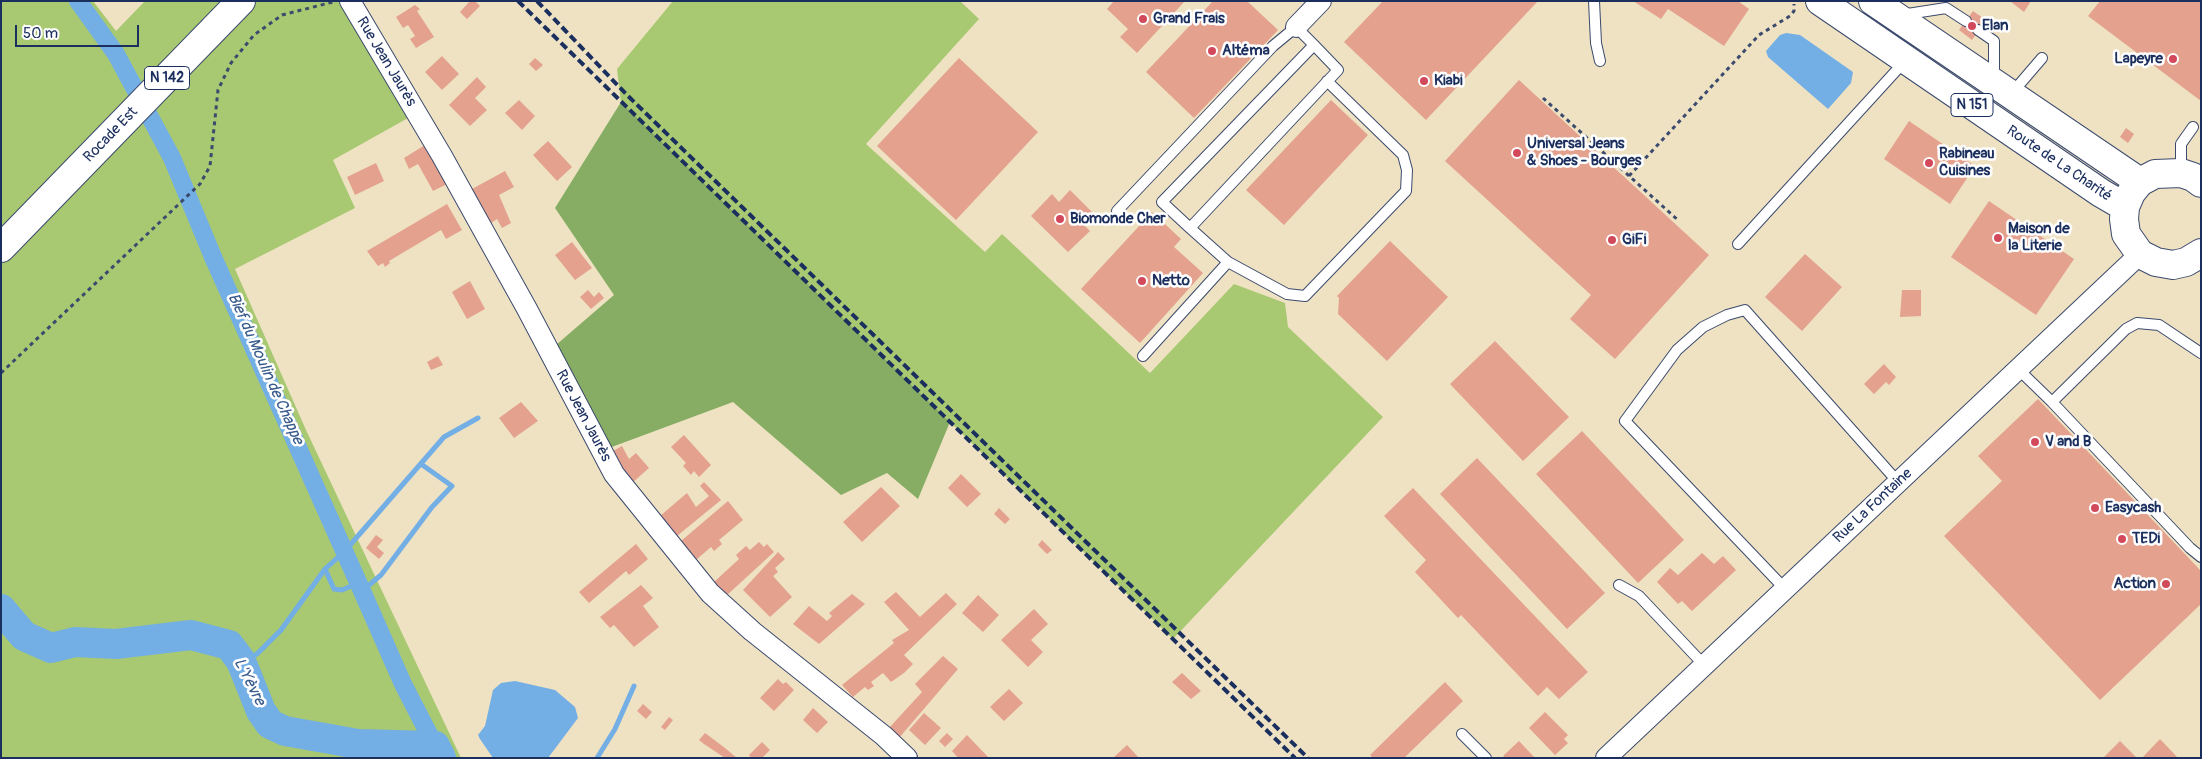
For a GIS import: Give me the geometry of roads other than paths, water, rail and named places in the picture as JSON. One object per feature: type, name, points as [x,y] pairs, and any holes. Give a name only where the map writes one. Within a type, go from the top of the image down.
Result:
[{"type":"main road","name":"Rocade Est","points":[[1,248],[241,1]]},
{"type":"main road","name":"Route de La Charité","points":[[1807,3],[1906,60],[2101,193],[2125,207]]},
{"type":"main road","name":"Route de La Charité","points":[[1884,9],[2140,182]]},
{"type":"main road","points":[[2191,178],[2155,174],[2140,182],[2131,192],[2125,207],[2124,219],[2126,234],[2140,254],[2156,262],[2173,265],[2200,256]]},
{"type":"street","name":"Rue Jean Jaurès","points":[[350,1],[442,156],[527,309],[614,474],[710,593],[752,631],[884,736],[907,758]]},
{"type":"street","points":[[1296,27],[1321,1]]},
{"type":"street","name":"Rue La Fontaine","points":[[1606,758],[2140,254]]},
{"type":"lane","points":[[1594,1],[1596,43],[1600,61]]},
{"type":"lane","points":[[1884,9],[1946,8],[1966,21]]},
{"type":"lane","points":[[1118,211],[1273,46],[1296,27],[1338,70],[1190,228]]},
{"type":"lane","points":[[1978,30],[1994,42],[2003,90],[2042,58]]},
{"type":"lane","points":[[1314,45],[1162,202],[1228,262],[1287,294],[1304,296],[1406,191],[1407,170],[1403,155],[1328,81]]},
{"type":"lane","points":[[1738,244],[1906,60]]},
{"type":"lane","points":[[2191,178],[2181,144],[2193,127]]},
{"type":"lane","points":[[1143,356],[1228,262]]},
{"type":"lane","points":[[1785,589],[1625,421],[1677,350],[1703,327],[1727,314],[1745,310],[1898,482]]},
{"type":"lane","points":[[2052,402],[2126,329],[2137,323],[2159,326],[2201,353]]},
{"type":"lane","points":[[2018,369],[2052,402],[2190,548],[2201,557]]},
{"type":"lane","points":[[1619,585],[1639,596],[1704,665]]},
{"type":"lane","points":[[1462,734],[1486,758]]},
{"type":"water","points":[[1786,33],[1800,35],[1853,72],[1851,83],[1828,109],[1768,57],[1766,51],[1780,35]]},
{"type":"water","points":[[515,681],[555,690],[575,707],[578,718],[548,758],[493,758],[478,735],[485,726],[493,690],[501,683]]},
{"type":"waterway","name":"Bief du Moulin de Chappe","points":[[78,1],[116,54],[172,158],[213,257],[403,684],[435,746]]},
{"type":"waterway","points":[[241,661],[257,654],[281,630],[325,569],[344,552],[444,437],[478,418]]},
{"type":"waterway","points":[[362,591],[381,575],[432,507],[452,486],[421,464]]},
{"type":"waterway","points":[[325,569],[334,589],[342,590],[358,583]]},
{"type":"waterway","name":"L'Yèvre","points":[[1,609],[24,636],[51,648],[75,642],[116,644],[191,635],[229,645],[241,661],[261,711],[270,724],[285,731],[358,744],[435,746],[441,758]]},
{"type":"waterway","points":[[597,758],[615,729],[634,686]]},
{"type":"railway","points":[[518,1],[1295,758]]},
{"type":"railway","points":[[537,1],[627,95],[1308,758]]},
{"type":"place","name":"Grand Frais","points":[[1143,19]]},
{"type":"place","name":"Elan","points":[[1972,26]]},
{"type":"place","name":"Altéma","points":[[1212,51]]},
{"type":"place","name":"Lapeyre","points":[[2173,59]]},
{"type":"place","name":"Kiabi","points":[[1424,81]]},
{"type":"place","name":"Universal Jeans & Shoes - Bourges","points":[[1517,153]]},
{"type":"place","name":"Rabineau Cuisines","points":[[1929,163]]},
{"type":"place","name":"Biomonde Cher","points":[[1060,219]]},
{"type":"place","name":"Maison de la Literie","points":[[1998,238]]},
{"type":"place","name":"GiFi","points":[[1612,240]]},
{"type":"place","name":"Netto","points":[[1142,281]]},
{"type":"place","name":"V and B","points":[[2035,442]]},
{"type":"place","name":"Easycash","points":[[2095,508]]},
{"type":"place","name":"TEDi","points":[[2122,539]]},
{"type":"place","name":"Action","points":[[2166,584]]}]
